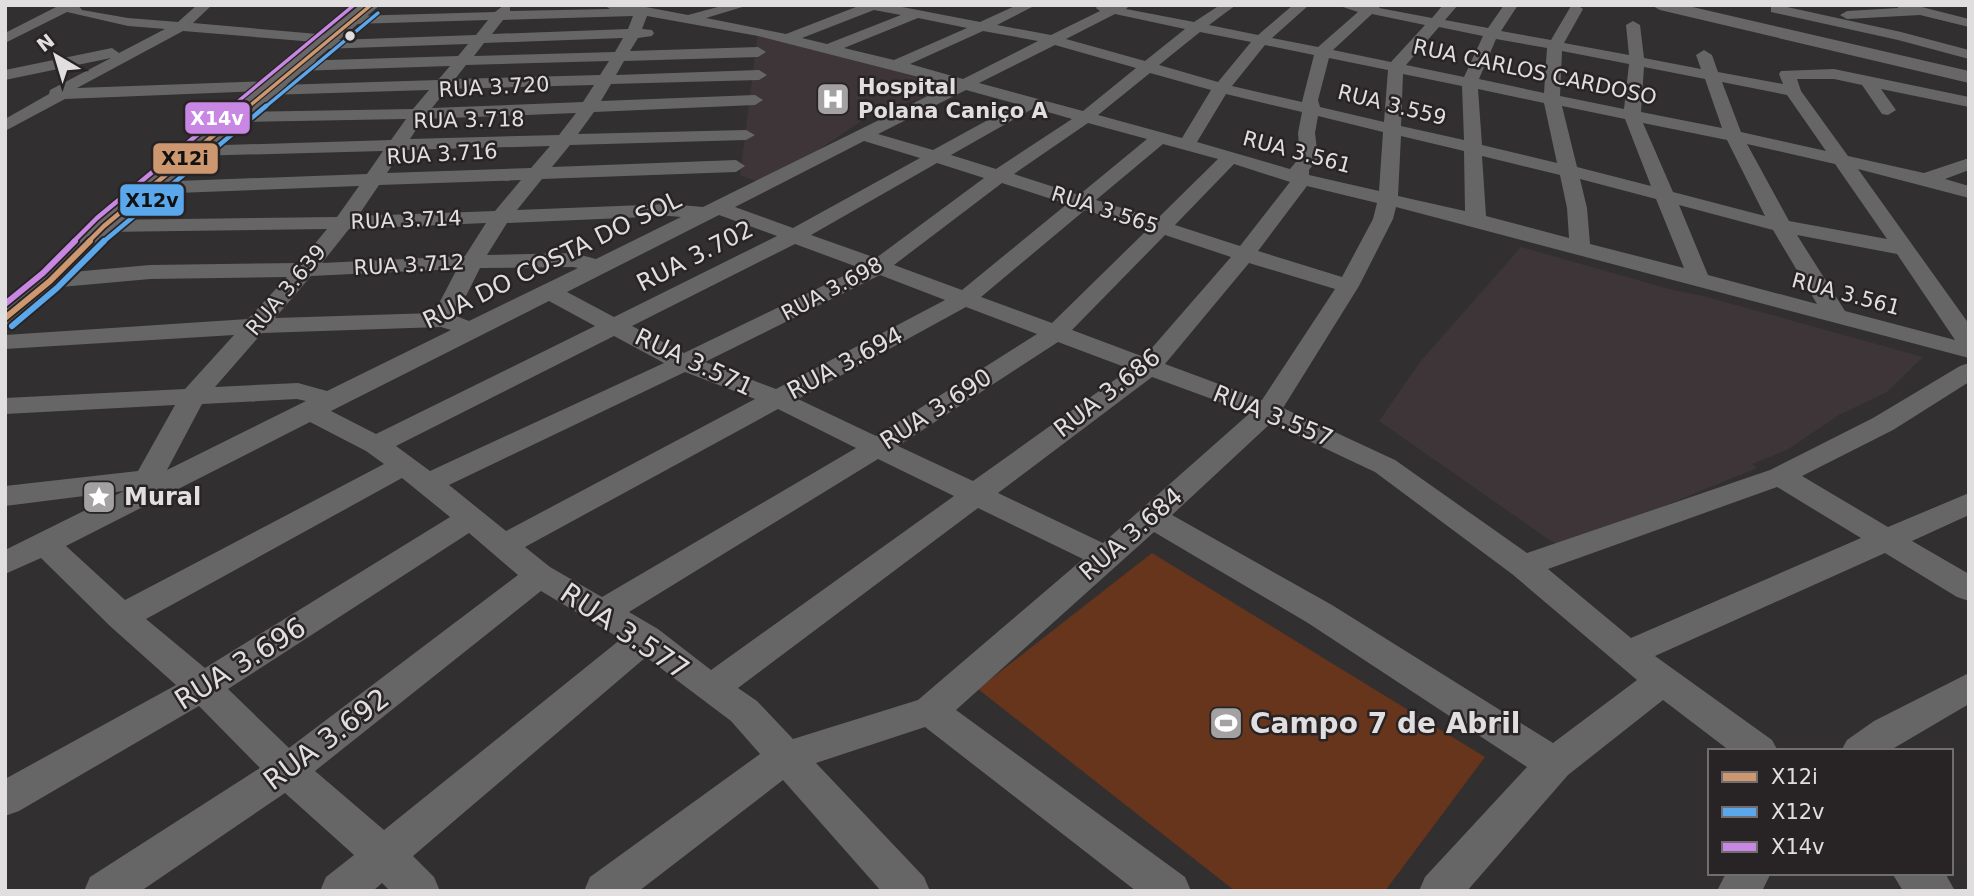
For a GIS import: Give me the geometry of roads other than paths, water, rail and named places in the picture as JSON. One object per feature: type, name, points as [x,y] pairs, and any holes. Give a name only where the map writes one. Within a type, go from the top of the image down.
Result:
[{"type":"main road","points":[[5,318],[50,281],[104,226],[371,5]]},
{"type":"main road","points":[[1660,5],[1969,77]]},
{"type":"main road","points":[[1692,5],[1969,68]]},
{"type":"street","points":[[5,126],[58,93],[182,26],[205,5]]},
{"type":"street","name":"RUA 3.561","points":[[611,5],[644,9],[672,28],[758,32],[894,65],[1231,157],[1300,179],[1476,220],[1969,351]]},
{"type":"street","points":[[5,39],[69,6],[78,13],[101,18],[325,42],[632,33],[672,28],[742,5]]},
{"type":"street","points":[[786,39],[872,5]]},
{"type":"street","name":"RUA 3.559","points":[[872,5],[1054,40],[1221,88],[1569,171],[1781,226],[1903,249]]},
{"type":"street","points":[[827,49],[939,5]]},
{"type":"street","points":[[894,65],[1028,5]]},
{"type":"street","name":"RUA CARLOS CARDOSO","points":[[1090,5],[1118,8],[1734,136],[1967,190]]},
{"type":"street","name":"RUA 3.698","points":[[122,617],[416,474],[684,363],[877,268],[1000,175],[1086,117],[1198,26],[1229,5]]},
{"type":"street","points":[[1186,146],[1221,88],[1262,39],[1302,5]]},
{"type":"street","points":[[1343,5],[1444,14],[1491,34],[1711,76],[1790,83],[1833,74],[1969,102]]},
{"type":"street","points":[[1476,220],[1471,82],[1491,34],[1511,5]]},
{"type":"street","points":[[1814,5],[1848,16],[1921,12]]},
{"type":"street","points":[[1850,5],[1969,43]]},
{"type":"street","points":[[1899,5],[1968,23]]},
{"type":"street","name":"RUA DO COSTA DO SOL","points":[[5,563],[45,544],[152,483],[320,405],[1118,8]]},
{"type":"street","points":[[1323,51],[1371,8]]},
{"type":"street","points":[[353,20],[503,11],[644,9],[620,56],[590,105],[564,141],[501,216],[472,262],[442,320]]},
{"type":"street","points":[[1576,9],[1555,46],[1552,99],[1577,208],[1580,248]]},
{"type":"street","points":[[1776,9],[1901,36],[1969,55]]},
{"type":"street","points":[[1794,13],[1829,10]]},
{"type":"street","name":"RUA 3.639","points":[[152,483],[193,396],[306,270],[418,114],[503,11]]},
{"type":"street","points":[[1396,66],[1444,14]]},
{"type":"street","points":[[1633,25],[1637,62],[1632,116],[1699,279]]},
{"type":"street","points":[[5,26],[29,26]]},
{"type":"street","points":[[758,32],[759,75],[755,100],[736,166],[739,177],[765,184]]},
{"type":"street","points":[[5,75],[146,46]]},
{"type":"street","name":"RUA 3.686","points":[[711,690],[1149,367],[1244,255],[1300,179],[1299,169],[1309,158],[1308,127],[1312,109],[1310,100],[1323,51]]},
{"type":"street","points":[[296,65],[758,52]]},
{"type":"street","points":[[1704,55],[1734,136],[1781,226],[1836,315]]},
{"type":"street","name":"RUA 3.684","points":[[605,891],[786,757],[930,711],[1152,517],[1268,411],[1348,286],[1383,219],[1388,199],[1396,66]]},
{"type":"street","points":[[5,106],[58,93],[443,86],[759,75]]},
{"type":"street","points":[[1866,79],[1888,110]]},
{"type":"street","points":[[1790,83],[1969,342]]},
{"type":"street","name":"RUA 3.720","points":[[235,117],[418,114],[755,100]]},
{"type":"street","name":"RUA 3.702","points":[[376,445],[794,236],[1031,103]]},
{"type":"street","name":"RUA 3.718","points":[[193,151],[746,135]]},
{"type":"street","name":"RUA 3.565","points":[[861,135],[1000,175],[1080,203],[1348,286]]},
{"type":"street","name":"RUA 3.694","points":[[504,545],[966,298],[1158,138]]},
{"type":"street","name":"RUA 3.690","points":[[603,612],[876,448],[1056,331],[1231,157]]},
{"type":"street","points":[[1925,179],[1969,164]]},
{"type":"street","name":"RUA 3.716","points":[[150,188],[736,166]]},
{"type":"street","name":"RUA 3.557","points":[[713,210],[966,298],[1268,411],[1385,466],[1523,566],[1627,654],[1756,749]]},
{"type":"street","name":"RUA 3.714","points":[[104,226],[342,223],[713,210]]},
{"type":"street","name":"RUA 3.712","points":[[50,281],[150,272],[306,270],[472,262],[573,260],[599,266]]},
{"type":"street","name":"RUA 3.571","points":[[549,292],[684,363],[778,399],[1105,557]]},
{"type":"street","points":[[5,342],[257,326],[442,320],[471,329]]},
{"type":"street","points":[[1523,566],[1780,476],[1883,425],[1969,371]]},
{"type":"street","name":"RUA 3.577","points":[[5,406],[298,391],[416,474],[539,575],[646,638],[711,690],[744,711],[909,891]]},
{"type":"street","points":[[1780,476],[1969,589]]},
{"type":"street","points":[[5,496],[152,483]]},
{"type":"street","points":[[1627,654],[1969,503]]},
{"type":"street","points":[[1152,517],[1320,614],[1553,764]]},
{"type":"street","name":"RUA 3.696","points":[[5,799],[203,687],[470,518]]},
{"type":"street","points":[[45,544],[122,617],[203,687],[287,772],[382,854],[419,891]]},
{"type":"street","name":"RUA 3.692","points":[[105,891],[287,772],[539,575]]},
{"type":"street","points":[[341,891],[382,854],[646,638]]},
{"type":"street","points":[[1440,891],[1553,764],[1663,680]]},
{"type":"street","points":[[1863,749],[1886,732],[1969,687]]},
{"type":"street","points":[[930,711],[1163,889]]},
{"type":"street","points":[[1738,891],[1749,875]]},
{"type":"street","points":[[1915,875],[1934,891]]},
{"type":"place","name":"Hospital Polana Caniço A","points":[[833,99]]},
{"type":"place","name":"Mural","points":[[99,497]]},
{"type":"place","name":"Campo 7 de Abril","points":[[1226,723]]}]
